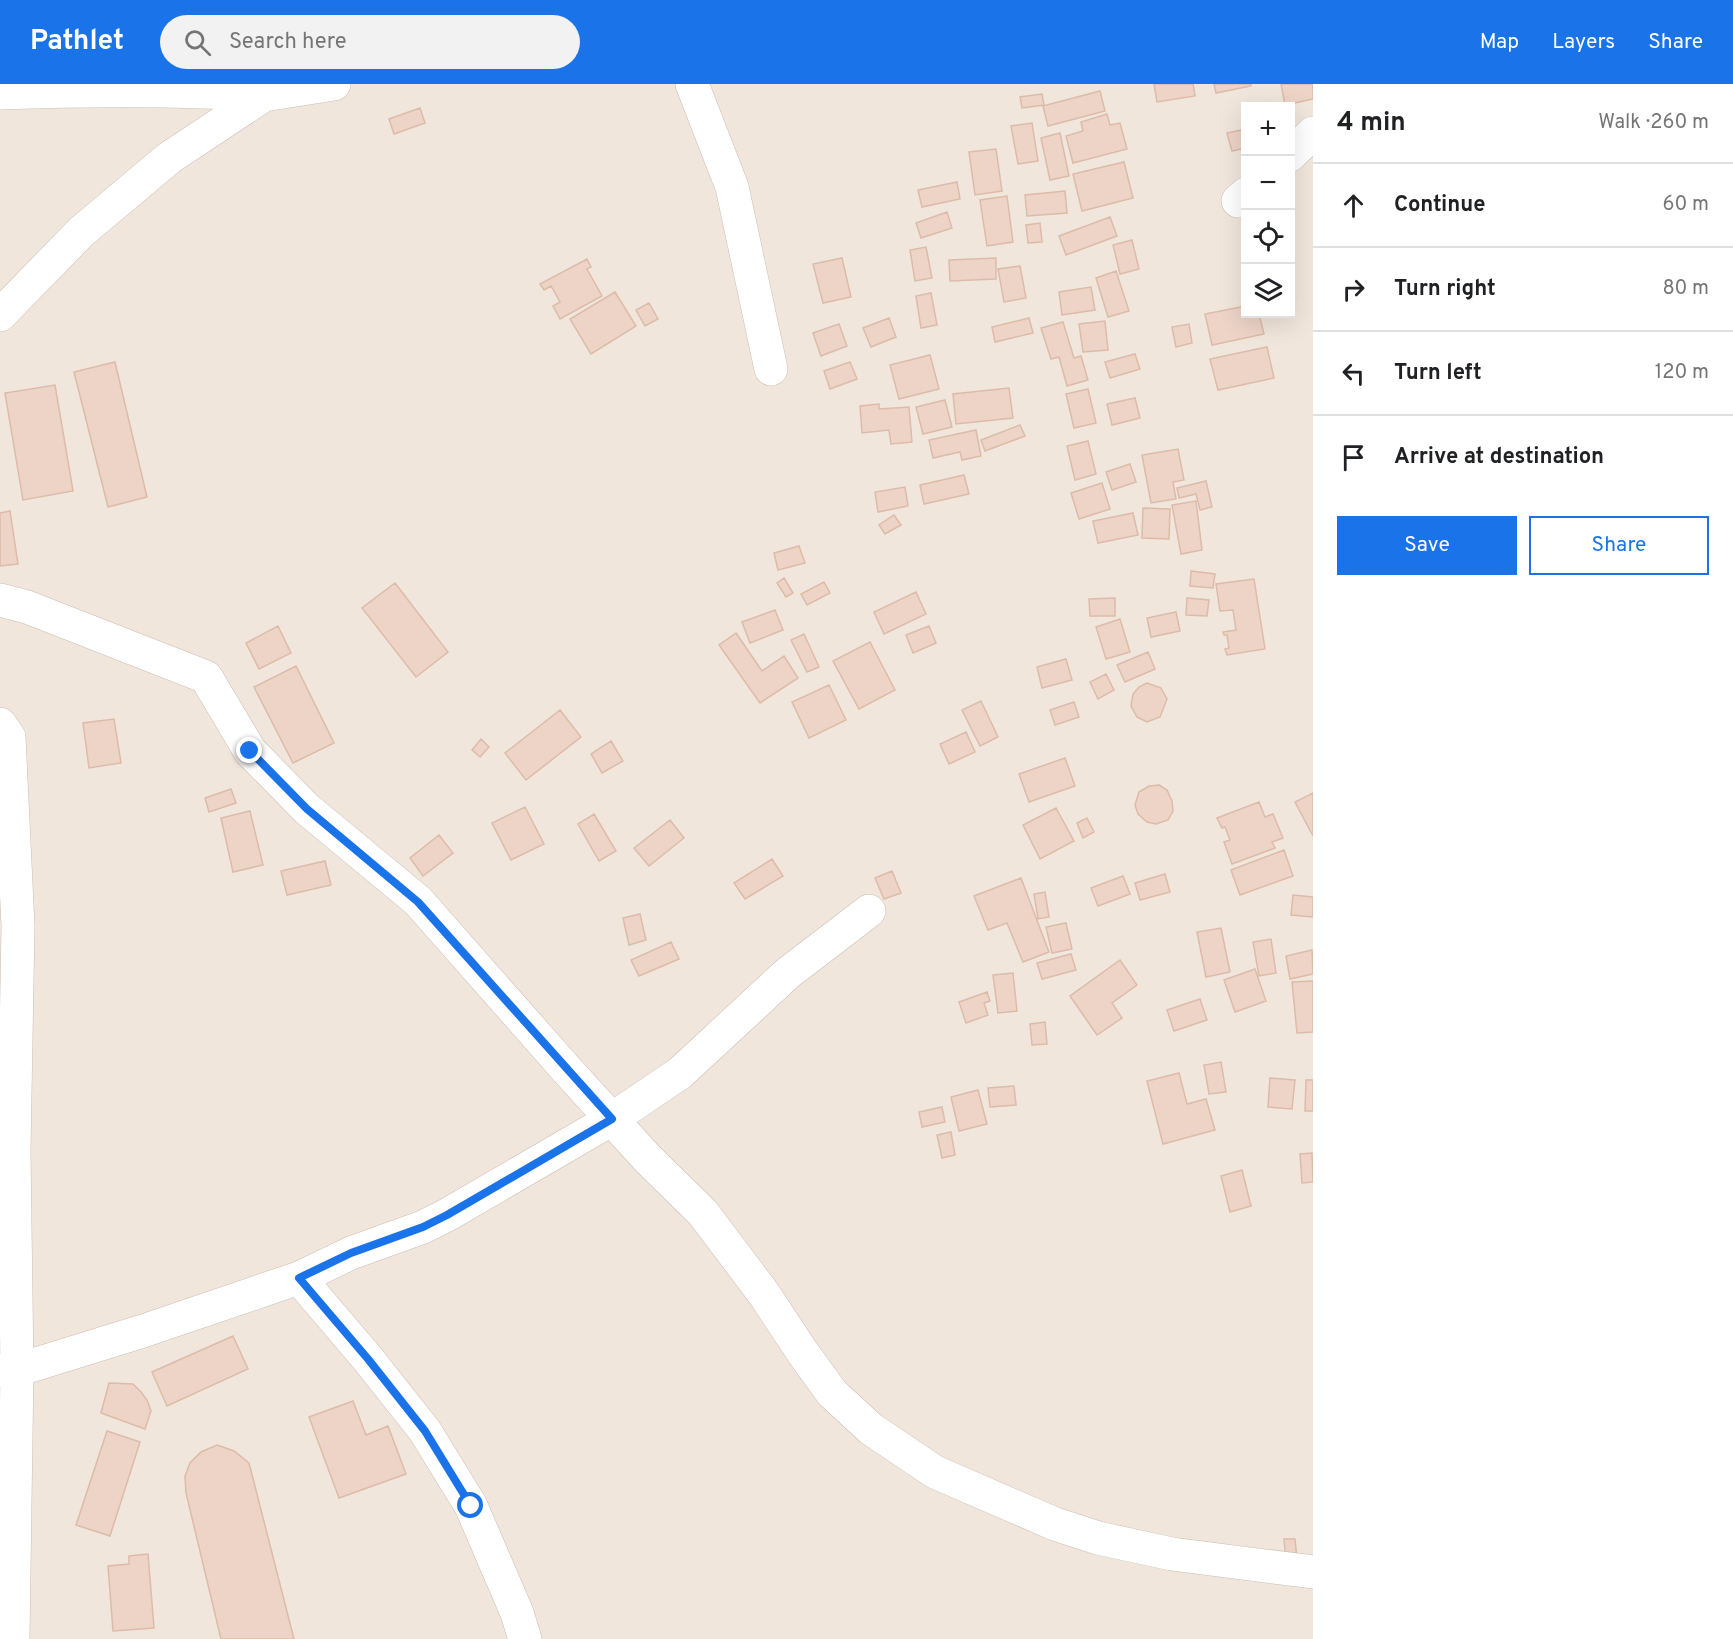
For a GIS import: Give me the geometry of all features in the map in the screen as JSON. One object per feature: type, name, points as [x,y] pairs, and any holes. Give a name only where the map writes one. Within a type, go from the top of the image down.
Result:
[{"type":"street","points":[[0,93],[206,88],[264,95],[334,84]]},
{"type":"street","points":[[692,84],[732,187],[771,369]]},
{"type":"street","points":[[0,315],[81,232],[169,158],[264,95]]},
{"type":"street","points":[[1295,150],[1313,133]]},
{"type":"street","points":[[0,600],[27,607],[206,677],[250,751],[307,809],[418,902],[612,1119],[703,1213],[764,1294],[802,1353],[832,1393],[871,1429],[935,1472],[1055,1524],[1098,1538],[1172,1554],[1313,1572]]},
{"type":"street","points":[[0,724],[9,736],[18,926],[8,1370],[13,1639]]},
{"type":"street","points":[[8,1370],[143,1331],[299,1278],[351,1253],[423,1227],[447,1215],[612,1119],[680,1073],[788,973],[869,911]]},
{"type":"street","points":[[299,1278],[425,1431],[471,1506],[518,1613],[525,1639]]},
{"type":"shaded area","points":[[0,84],[1313,84],[1313,1639],[0,1639]]},
{"type":"building","points":[[1154,84],[1193,84],[1195,96],[1157,102]]},
{"type":"building","points":[[1214,84],[1251,84],[1251,86],[1216,93]]},
{"type":"building","points":[[1281,84],[1313,84],[1313,99],[1295,103],[1284,102]]},
{"type":"building","points":[[1100,91],[1105,111],[1048,126],[1043,106]]},
{"type":"building","points":[[1042,94],[1044,105],[1022,108],[1020,97]]},
{"type":"building","points":[[420,108],[425,123],[394,134],[389,119]]},
{"type":"building","points":[[1107,114],[1110,125],[1120,123],[1127,149],[1073,163],[1066,136],[1083,131],[1081,122]]},
{"type":"building","points":[[1032,123],[1038,161],[1018,164],[1011,126]]},
{"type":"building","points":[[1241,130],[1241,149],[1232,151],[1227,133]]},
{"type":"building","points":[[1060,133],[1069,176],[1050,180],[1041,138]]},
{"type":"building","points":[[996,149],[1002,191],[975,195],[969,152]]},
{"type":"building","points":[[1124,162],[1133,198],[1082,211],[1073,174]]},
{"type":"building","points":[[957,182],[960,199],[922,207],[918,190]]},
{"type":"building","points":[[1065,191],[1067,213],[1027,216],[1025,195]]},
{"type":"building","points":[[1007,196],[1013,242],[987,246],[980,200]]},
{"type":"building","points":[[947,212],[952,228],[921,238],[916,223]]},
{"type":"building","points":[[1110,217],[1117,236],[1066,255],[1059,236]]},
{"type":"building","points":[[1040,223],[1042,242],[1028,243],[1026,225]]},
{"type":"building","points":[[1132,240],[1139,269],[1120,274],[1113,245]]},
{"type":"building","points":[[926,247],[932,278],[915,281],[910,250]]},
{"type":"building","points":[[842,258],[851,297],[823,303],[813,264]]},
{"type":"building","points":[[996,258],[996,279],[950,281],[949,260]]},
{"type":"building","points":[[587,259],[591,267],[587,269],[602,296],[560,319],[553,306],[560,302],[551,286],[544,290],[540,284]]},
{"type":"building","points":[[1020,266],[1026,298],[1004,302],[998,269]]},
{"type":"building","points":[[1116,271],[1129,311],[1108,317],[1096,278]]},
{"type":"building","points":[[1091,287],[1095,310],[1062,315],[1059,292]]},
{"type":"building","points":[[615,292],[636,326],[591,354],[570,319]]},
{"type":"building","points":[[931,293],[937,325],[921,328],[916,296]]},
{"type":"building","points":[[649,303],[658,319],[645,326],[636,310]]},
{"type":"building","points":[[1241,307],[1241,318],[1260,318],[1264,334],[1212,345],[1205,314]]},
{"type":"building","points":[[889,318],[896,337],[871,347],[863,328]]},
{"type":"building","points":[[1029,318],[1033,333],[995,342],[992,327]]},
{"type":"building","points":[[1105,321],[1108,350],[1083,352],[1079,324]]},
{"type":"building","points":[[1063,322],[1074,358],[1081,356],[1088,380],[1067,386],[1059,357],[1051,359],[1041,328]]},
{"type":"building","points":[[839,324],[847,346],[821,356],[813,333]]},
{"type":"building","points":[[1189,324],[1192,343],[1176,347],[1172,327]]},
{"type":"building","points":[[1267,347],[1274,378],[1218,390],[1210,359]]},
{"type":"building","points":[[1135,354],[1140,369],[1110,378],[1105,362]]},
{"type":"building","points":[[930,355],[939,389],[899,399],[890,365]]},
{"type":"building","points":[[115,362],[147,497],[108,507],[74,372]]},
{"type":"building","points":[[850,362],[857,379],[830,389],[824,371]]},
{"type":"building","points":[[55,385],[73,491],[23,500],[5,393]]},
{"type":"building","points":[[1009,388],[1013,418],[956,424],[953,394]]},
{"type":"building","points":[[1088,389],[1096,423],[1074,428],[1066,394]]},
{"type":"building","points":[[1135,398],[1140,418],[1112,425],[1107,404]]},
{"type":"building","points":[[945,400],[952,427],[923,434],[916,407]]},
{"type":"building","points":[[879,404],[879,409],[909,407],[912,442],[891,444],[889,430],[862,433],[860,406]]},
{"type":"building","points":[[1020,425],[1025,436],[985,451],[981,440]]},
{"type":"building","points":[[976,430],[981,456],[962,460],[960,452],[933,458],[929,440]]},
{"type":"building","points":[[1088,441],[1096,474],[1075,480],[1067,446]]},
{"type":"building","points":[[1178,449],[1184,480],[1173,482],[1176,499],[1151,503],[1142,455]]},
{"type":"building","points":[[1130,464],[1136,482],[1112,490],[1106,472]]},
{"type":"building","points":[[964,475],[969,494],[924,504],[920,485]]},
{"type":"building","points":[[1206,481],[1212,507],[1200,510],[1196,494],[1179,498],[1177,488]]},
{"type":"building","points":[[1102,483],[1110,509],[1079,519],[1071,493]]},
{"type":"building","points":[[905,487],[908,506],[878,512],[875,492]]},
{"type":"building","points":[[1196,501],[1202,550],[1181,554],[1172,505]]},
{"type":"building","points":[[1143,508],[1170,509],[1169,539],[1142,538]]},
{"type":"building","points":[[10,511],[18,564],[0,566],[0,513]]},
{"type":"building","points":[[1133,513],[1138,535],[1098,543],[1093,521]]},
{"type":"building","points":[[894,515],[901,525],[885,534],[879,525]]},
{"type":"building","points":[[799,546],[805,563],[778,570],[774,553]]},
{"type":"building","points":[[1191,571],[1215,574],[1213,588],[1190,586]]},
{"type":"building","points":[[784,578],[793,593],[786,597],[777,583]]},
{"type":"building","points":[[1254,579],[1265,649],[1227,655],[1225,649],[1229,648],[1227,635],[1223,632],[1236,630],[1233,610],[1220,611],[1216,584]]},
{"type":"building","points":[[824,582],[830,593],[807,605],[801,594]]},
{"type":"building","points":[[395,583],[448,652],[416,677],[362,608]]},
{"type":"building","points":[[916,592],[926,614],[884,634],[874,612]]},
{"type":"building","points":[[1115,598],[1115,616],[1090,616],[1089,599]]},
{"type":"building","points":[[1187,598],[1209,600],[1207,616],[1186,615]]},
{"type":"building","points":[[775,610],[783,630],[750,643],[742,622]]},
{"type":"building","points":[[1176,612],[1180,631],[1151,637],[1147,618]]},
{"type":"building","points":[[1120,619],[1130,652],[1106,659],[1096,627]]},
{"type":"building","points":[[278,626],[291,653],[259,669],[246,643]]},
{"type":"building","points":[[929,626],[936,643],[913,653],[906,635]]},
{"type":"building","points":[[736,633],[762,671],[784,656],[798,678],[760,703],[719,645]]},
{"type":"building","points":[[804,634],[819,667],[807,672],[791,640]]},
{"type":"building","points":[[870,642],[895,690],[859,709],[833,661]]},
{"type":"building","points":[[1148,652],[1155,669],[1125,682],[1117,665]]},
{"type":"building","points":[[1066,659],[1072,680],[1042,688],[1037,667]]},
{"type":"building","points":[[296,666],[334,743],[293,763],[254,687]]},
{"type":"building","points":[[1106,674],[1114,690],[1098,699],[1090,682]]},
{"type":"building","points":[[1147,683],[1161,688],[1167,699],[1160,717],[1147,722],[1137,717],[1131,706],[1133,694]]},
{"type":"building","points":[[829,685],[846,720],[809,738],[792,702]]},
{"type":"building","points":[[981,701],[998,737],[980,746],[962,710]]},
{"type":"building","points":[[1074,702],[1079,717],[1055,725],[1050,710]]},
{"type":"building","points":[[560,710],[581,737],[526,780],[505,753]]},
{"type":"building","points":[[114,719],[121,763],[89,768],[83,723]]},
{"type":"building","points":[[966,732],[975,752],[949,764],[940,744]]},
{"type":"building","points":[[481,739],[489,747],[480,757],[472,750]]},
{"type":"building","points":[[611,741],[623,761],[602,773],[591,754]]},
{"type":"building","points":[[1065,758],[1075,786],[1029,802],[1019,774]]},
{"type":"building","points":[[1159,785],[1167,790],[1173,811],[1168,820],[1156,824],[1147,822],[1138,814],[1135,805],[1139,792],[1149,786]]},
{"type":"building","points":[[231,789],[236,803],[209,812],[205,798]]},
{"type":"building","points":[[1313,793],[1313,836],[1295,802]]},
{"type":"building","points":[[1259,802],[1265,817],[1273,814],[1283,838],[1272,842],[1275,848],[1232,864],[1224,842],[1230,840],[1225,827],[1222,828],[1217,818]]},
{"type":"building","points":[[525,807],[544,844],[511,860],[492,823]]},
{"type":"building","points":[[1056,808],[1074,841],[1040,859],[1023,825]]},
{"type":"building","points":[[250,811],[263,865],[233,872],[221,818]]},
{"type":"building","points":[[594,814],[616,851],[599,861],[578,824]]},
{"type":"building","points":[[1087,818],[1094,832],[1083,838],[1077,823]]},
{"type":"building","points":[[670,820],[684,838],[649,866],[634,848]]},
{"type":"building","points":[[439,835],[453,853],[423,876],[410,858]]},
{"type":"building","points":[[1284,850],[1293,876],[1240,895],[1231,870]]},
{"type":"building","points":[[772,859],[783,876],[745,899],[734,883]]},
{"type":"building","points":[[325,861],[331,885],[287,895],[281,871]]},
{"type":"building","points":[[892,871],[901,893],[884,899],[875,878]]},
{"type":"building","points":[[1165,874],[1170,892],[1140,900],[1135,883]]},
{"type":"building","points":[[1123,876],[1130,894],[1098,906],[1091,888]]},
{"type":"building","points":[[1021,878],[1049,952],[1023,962],[1007,923],[988,930],[974,896]]},
{"type":"building","points":[[1045,892],[1049,917],[1038,919],[1034,894]]},
{"type":"building","points":[[1293,895],[1313,897],[1313,917],[1291,915]]},
{"type":"building","points":[[640,914],[646,940],[629,945],[623,918]]},
{"type":"building","points":[[1066,923],[1072,949],[1052,953],[1046,927]]},
{"type":"building","points":[[1221,928],[1230,972],[1206,977],[1197,932]]},
{"type":"building","points":[[1271,939],[1276,973],[1259,976],[1253,942]]},
{"type":"building","points":[[671,942],[679,959],[639,976],[631,960]]},
{"type":"building","points":[[1312,950],[1313,974],[1290,979],[1286,956]]},
{"type":"building","points":[[1071,954],[1076,970],[1042,979],[1037,963]]},
{"type":"building","points":[[1120,960],[1137,985],[1112,1003],[1122,1018],[1097,1035],[1070,996]]},
{"type":"building","points":[[1255,969],[1266,1001],[1235,1012],[1224,980]]},
{"type":"building","points":[[1013,973],[1017,1011],[998,1013],[993,975]]},
{"type":"building","points":[[1313,981],[1313,1032],[1297,1033],[1292,982]]},
{"type":"building","points":[[987,992],[990,1001],[984,1003],[988,1015],[966,1023],[959,1002]]},
{"type":"building","points":[[1200,999],[1207,1020],[1174,1031],[1167,1010]]},
{"type":"building","points":[[1045,1022],[1047,1044],[1032,1045],[1030,1024]]},
{"type":"building","points":[[1221,1062],[1226,1092],[1209,1094],[1204,1065]]},
{"type":"building","points":[[1179,1073],[1187,1104],[1206,1099],[1215,1130],[1163,1144],[1147,1081]]},
{"type":"building","points":[[1270,1078],[1295,1080],[1292,1109],[1268,1107]]},
{"type":"building","points":[[1306,1080],[1313,1080],[1313,1111],[1305,1111]]},
{"type":"building","points":[[1014,1086],[1016,1105],[990,1107],[988,1088]]},
{"type":"building","points":[[978,1090],[987,1124],[959,1131],[951,1097]]},
{"type":"building","points":[[942,1107],[945,1122],[922,1127],[919,1112]]},
{"type":"building","points":[[951,1132],[955,1155],[942,1158],[937,1135]]},
{"type":"building","points":[[1312,1153],[1313,1182],[1302,1183],[1300,1154]]},
{"type":"building","points":[[1242,1170],[1251,1206],[1230,1212],[1221,1176]]},
{"type":"building","points":[[233,1336],[248,1369],[167,1406],[152,1372]]},
{"type":"building","points":[[109,1383],[133,1384],[141,1392],[151,1411],[145,1429],[101,1413]]},
{"type":"building","points":[[353,1401],[366,1435],[388,1426],[406,1474],[339,1498],[309,1417]]},
{"type":"building","points":[[107,1431],[140,1442],[110,1536],[76,1525]]},
{"type":"building","points":[[217,1445],[234,1451],[249,1463],[294,1639],[221,1639],[186,1493],[185,1476],[190,1463],[201,1452]]},
{"type":"building","points":[[1284,1539],[1295,1539],[1297,1559],[1286,1560]]},
{"type":"building","points":[[148,1554],[154,1628],[113,1631],[108,1566],[129,1564],[129,1556]]},
{"type":"route","points":[[250,751],[307,809],[418,902],[612,1119],[447,1215],[423,1227],[351,1253],[299,1278],[425,1431],[471,1506]]}]
